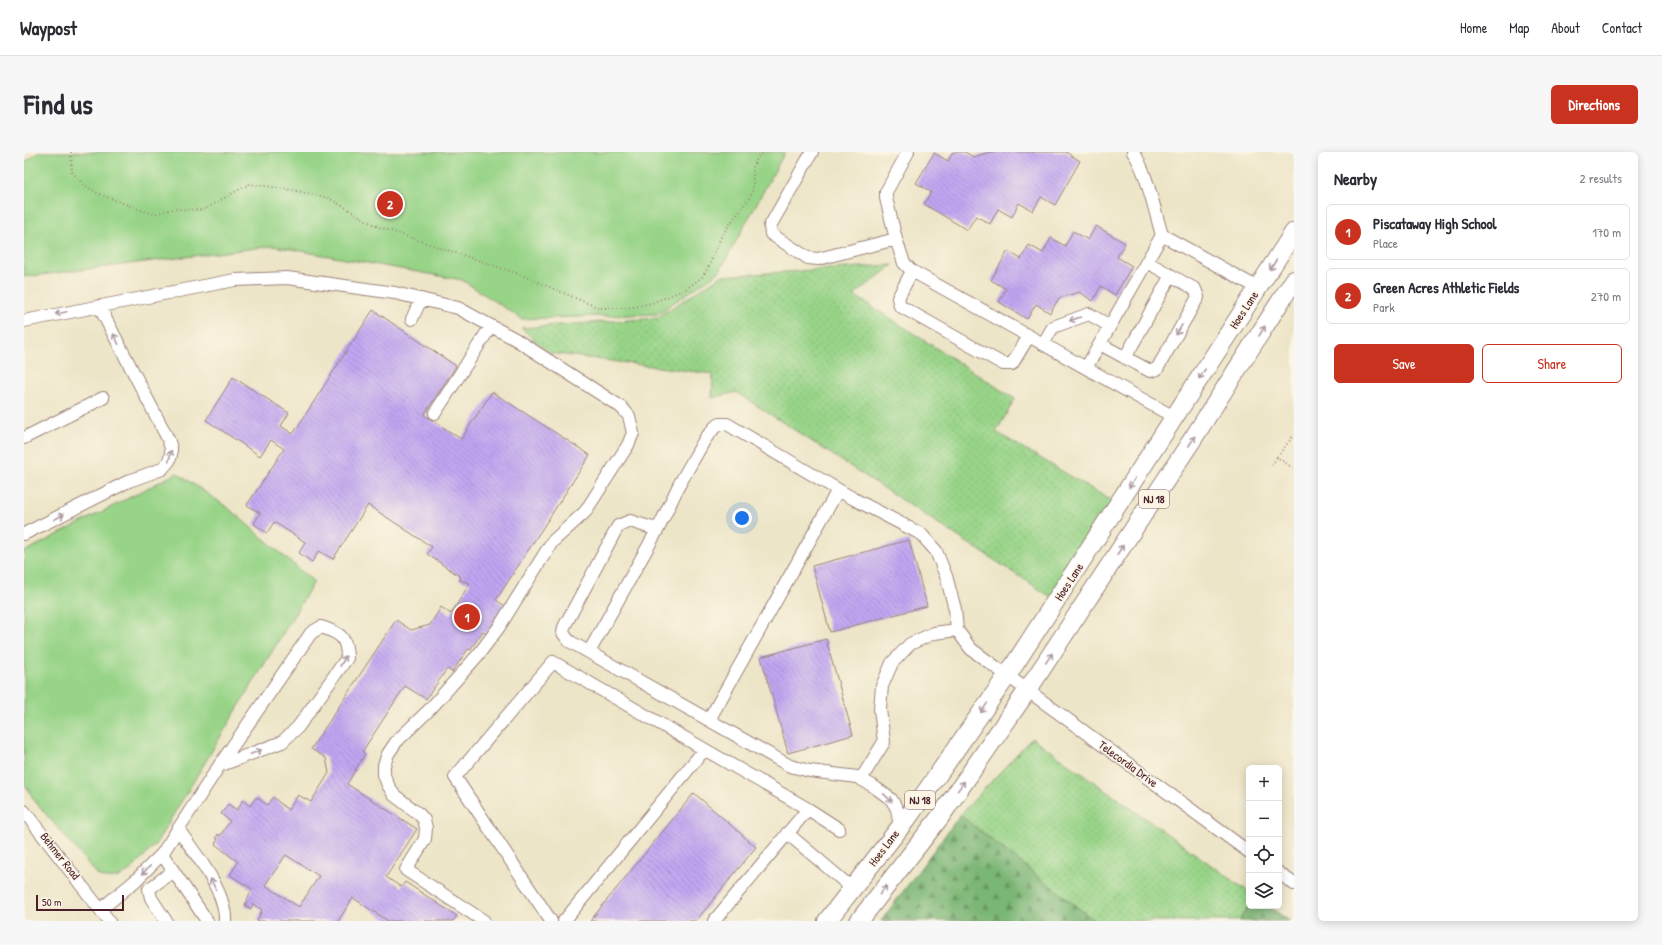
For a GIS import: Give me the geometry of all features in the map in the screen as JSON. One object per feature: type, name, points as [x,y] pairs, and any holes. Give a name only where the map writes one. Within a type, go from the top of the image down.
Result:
[{"type":"highway","name":"Hoes Lane","points":[[827,921],[900,828],[1007,676],[1058,600],[1294,232]]},
{"type":"highway","name":"Hoes Lane","points":[[859,921],[940,817],[1027,690],[1194,437],[1294,280]]},
{"type":"street","points":[[812,152],[770,226],[771,234],[808,258],[818,259],[896,239]]},
{"type":"street","points":[[908,152],[886,192],[886,198],[896,239],[904,263],[912,271],[1174,417]]},
{"type":"street","points":[[1133,152],[1138,158],[1142,169],[1162,234],[1258,288]]},
{"type":"street","points":[[1086,368],[1162,234]]},
{"type":"street","points":[[1100,344],[1150,371],[1157,369],[1198,296],[1195,289],[1147,262]]},
{"type":"street","points":[[912,271],[898,298],[900,306],[1003,364],[1012,364],[1029,336]]},
{"type":"street","points":[[1125,358],[1170,275]]},
{"type":"street","points":[[24,321],[235,280],[279,279],[395,293],[458,308],[515,339],[621,407],[628,416],[633,433],[628,445],[584,512],[552,542],[499,627],[431,708],[396,742],[388,754],[384,765],[384,775],[394,795],[419,814],[424,820],[426,828],[425,839],[406,870],[484,921]]},
{"type":"street","points":[[412,319],[421,299]]},
{"type":"street","points":[[24,534],[129,481],[162,469],[170,461],[171,448],[168,439],[99,306]]},
{"type":"street","points":[[1043,344],[1053,327],[1089,314],[1110,326]]},
{"type":"street","points":[[435,413],[491,326]]},
{"type":"street","points":[[24,438],[103,398]]},
{"type":"street","points":[[589,652],[659,528],[679,485],[705,439],[715,427],[720,424],[726,424],[838,490],[921,534],[936,551],[946,576],[955,609],[957,630],[934,633],[910,644],[892,663],[882,686],[880,709],[884,742],[861,779]]},
{"type":"street","points":[[709,720],[838,490]]},
{"type":"street","points":[[659,528],[652,528],[630,521],[618,526],[564,627],[564,633],[569,641],[790,766],[810,771],[857,777],[861,779],[890,799],[897,809],[900,828]]},
{"type":"street","points":[[100,909],[135,881],[162,854],[219,766],[311,633],[321,626],[343,638],[347,647],[347,658],[298,727],[282,742],[219,766]]},
{"type":"street","name":"Telecordia Drive","points":[[957,630],[971,649],[1246,850]]},
{"type":"street","points":[[551,921],[455,777],[552,662],[808,809],[839,830]]},
{"type":"street","points":[[564,921],[704,750]]},
{"type":"street","points":[[714,921],[808,809]]},
{"type":"street","name":"Behmer Road","points":[[24,811],[109,921]]},
{"type":"street","points":[[178,828],[209,876],[225,911],[225,921]]},
{"type":"street","points":[[787,833],[853,889]]},
{"type":"street","points":[[162,854],[206,921]]},
{"type":"street","points":[[166,921],[151,898],[149,889],[173,871]]},
{"type":"street","points":[[1282,875],[1294,884]]},
{"type":"path","points":[[70,152],[72,172],[83,184],[99,194],[154,214],[173,209],[202,210],[249,184],[329,198],[376,226],[516,273],[600,308],[621,308],[652,303],[686,289],[702,277],[708,268],[722,234],[750,197],[753,188],[753,166],[758,157],[765,152]]},
{"type":"path","points":[[1272,465],[1294,435]]},
{"type":"path","points":[[1277,457],[1294,469]]},
{"type":"green space","points":[[39,152],[785,152],[719,272],[657,314],[522,319],[462,280],[273,246],[24,277],[24,163]]},
{"type":"green space","points":[[893,265],[854,295],[1015,399],[996,432],[1114,502],[1051,597],[736,392],[712,398],[713,374],[549,353],[521,328],[656,318],[721,276]]},
{"type":"green space","points":[[177,473],[227,507],[314,582],[155,845],[129,871],[114,878],[106,878],[98,875],[34,800],[24,782],[24,552]]},
{"type":"green space","points":[[1032,738],[1246,890],[1247,909],[1239,921],[1095,921],[960,815]]},
{"type":"green space","points":[[960,815],[1095,921],[881,921]]},
{"type":"green space","points":[[1247,909],[1272,909],[1290,921],[1239,921]]},
{"type":"building","points":[[953,152],[965,152],[973,157],[990,152],[1066,152],[1080,161],[1055,205],[1041,197],[1033,211],[1019,203],[1012,217],[998,209],[990,224],[976,216],[967,230],[924,204],[931,192],[916,183],[934,153],[948,161]]},
{"type":"building","points":[[1096,226],[1125,243],[1117,257],[1132,266],[1115,295],[1101,286],[1093,301],[1079,292],[1059,298],[1050,313],[1036,304],[1027,319],[999,302],[1006,289],[991,280],[1008,251],[1021,259],[1029,245],[1043,253],[1051,238],[1065,246],[1073,231],[1088,240]]},
{"type":"building","points":[[373,310],[456,366],[424,415],[461,439],[492,392],[590,455],[496,600],[505,606],[486,634],[483,631],[452,672],[447,669],[426,699],[405,686],[362,752],[365,754],[347,784],[417,829],[386,877],[401,887],[405,882],[457,916],[453,921],[388,921],[353,898],[338,921],[257,921],[262,910],[253,904],[251,909],[245,905],[252,889],[230,875],[238,862],[215,844],[218,839],[216,838],[218,834],[220,836],[230,821],[221,814],[228,804],[237,810],[243,800],[250,806],[256,797],[267,805],[273,797],[288,810],[298,795],[311,802],[329,773],[326,758],[311,749],[396,620],[411,630],[430,625],[441,607],[451,614],[470,583],[459,580],[461,577],[427,554],[432,547],[368,505],[333,559],[319,551],[312,562],[299,553],[305,542],[274,522],[267,533],[254,524],[260,513],[247,505],[284,449],[271,440],[260,456],[206,420],[233,377],[289,413],[281,426],[293,434]],"holes":[[[286,855],[319,876],[299,907],[265,885]]]},
{"type":"building","points":[[909,540],[927,606],[830,632],[812,566]]},
{"type":"building","points":[[826,639],[853,735],[788,753],[761,657]]},
{"type":"building","points":[[694,793],[756,847],[696,921],[590,921]]},
{"type":"place","name":"Green Acres Athletic Fields","points":[[390,204]]},
{"type":"place","name":"Piscataway High School","points":[[467,617]]}]
